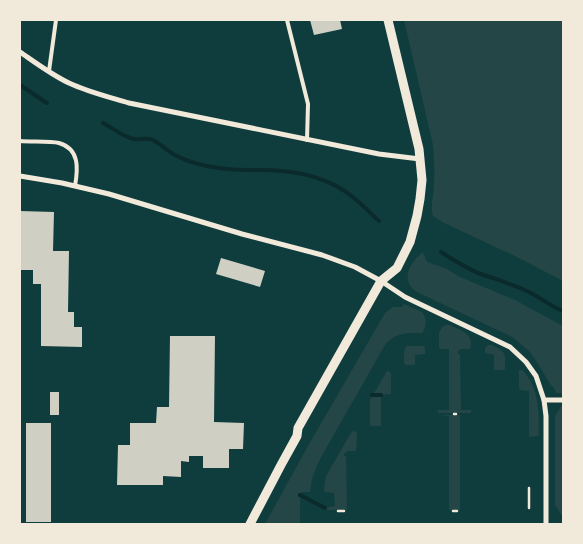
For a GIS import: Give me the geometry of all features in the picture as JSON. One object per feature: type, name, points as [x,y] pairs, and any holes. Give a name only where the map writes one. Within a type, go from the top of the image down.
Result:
[{"type":"street","points":[[250,524],[297,436],[298,428],[381,281],[397,268],[413,234],[422,180],[420,159],[388,20]]},
{"type":"street","points":[[20,52],[77,86],[128,103],[379,154],[420,159]]},
{"type":"street","points":[[20,176],[109,194],[355,267],[405,297],[510,347],[531,368],[544,400],[546,416],[546,524]]},
{"type":"street","points":[[544,400],[563,400]]},
{"type":"lane","points":[[49,71],[56,20]]},
{"type":"lane","points":[[287,20],[308,104],[307,140]]},
{"type":"lane","points":[[20,141],[60,144],[69,149],[76,158],[78,172],[75,186]]},
{"type":"path","points":[[529,488],[529,508]]},
{"type":"path","points":[[338,511],[344,511]]},
{"type":"shaded area","points":[[404,20],[563,20],[563,281],[433,216],[433,145]]},
{"type":"shaded area","points":[[423,252],[427,262],[445,268],[460,277],[515,300],[563,326],[563,393],[556,393],[529,351],[512,337],[412,288],[409,283],[408,272],[414,261]]},
{"type":"shaded area","points":[[404,304],[424,314],[426,325],[424,331],[422,333],[397,335],[385,345],[321,457],[314,474],[310,492],[298,494],[298,497],[300,497],[300,524],[265,524],[385,313],[393,307],[402,307]]},
{"type":"shaded area","points":[[446,325],[466,333],[471,339],[470,349],[461,349],[458,351],[458,354],[460,354],[461,410],[471,410],[471,413],[438,413],[438,410],[449,410],[449,349],[441,349],[439,347],[439,333],[442,327]]},
{"type":"shaded area","points":[[488,345],[500,349],[504,354],[504,370],[494,370],[494,355],[485,353],[485,348]]},
{"type":"shaded area","points":[[406,346],[424,346],[425,348],[425,354],[415,355],[415,365],[406,365],[404,363]]},
{"type":"shaded area","points":[[519,370],[522,370],[528,376],[535,391],[539,417],[538,436],[529,437],[529,391],[520,390],[519,388]]},
{"type":"shaded area","points":[[387,371],[391,374],[391,394],[381,395],[381,426],[371,426],[370,400]]},
{"type":"shaded area","points":[[563,406],[563,517],[555,505],[555,417],[560,407]]},
{"type":"shaded area","points":[[438,415],[460,415],[460,510],[449,510],[449,416]]},
{"type":"shaded area","points":[[353,431],[357,434],[356,451],[346,451],[344,453],[344,456],[346,456],[347,510],[324,510],[325,508],[335,506],[334,493],[324,491],[326,476]]},
{"type":"building","points":[[310,20],[340,20],[342,29],[314,35]]},
{"type":"building","points":[[20,211],[54,212],[53,251],[69,251],[68,312],[74,312],[74,327],[82,327],[82,347],[41,346],[41,284],[33,284],[33,270],[20,270]]},
{"type":"building","points":[[221,258],[265,271],[260,287],[216,274]]},
{"type":"building","points":[[170,336],[215,336],[214,422],[244,423],[243,449],[229,449],[229,468],[203,468],[203,456],[189,456],[189,462],[181,461],[181,477],[163,476],[163,485],[117,485],[118,445],[130,445],[130,423],[156,423],[157,407],[169,407]]},
{"type":"building","points":[[50,392],[59,392],[59,415],[50,415]]},
{"type":"building","points":[[26,423],[51,423],[51,522],[26,522]]},
{"type":"waterway","points":[[20,85],[47,103]]},
{"type":"waterway","points":[[103,123],[130,138],[153,140],[175,155],[199,164],[227,169],[286,171],[322,179],[344,190],[379,221]]},
{"type":"waterway","points":[[441,252],[473,271],[523,289],[563,311]]},
{"type":"waterway","points":[[372,395],[381,395]]},
{"type":"waterway","points":[[300,495],[325,508]]}]
